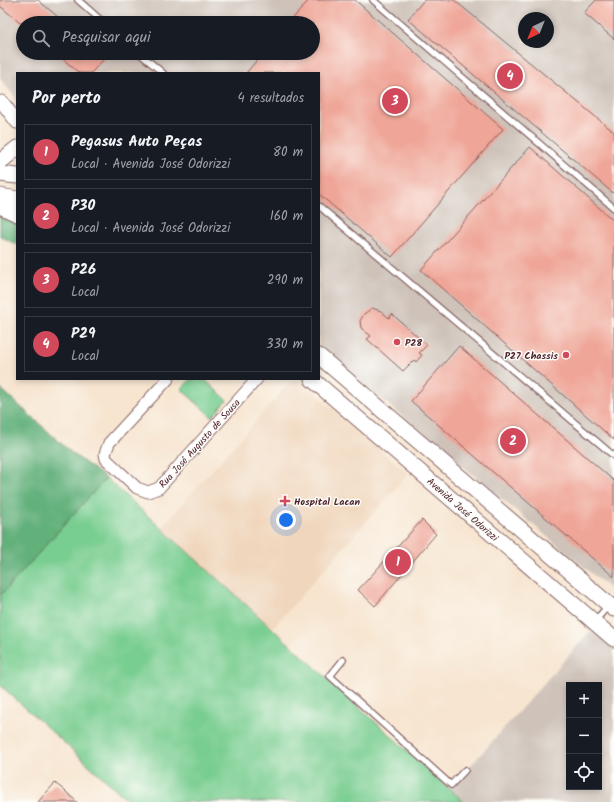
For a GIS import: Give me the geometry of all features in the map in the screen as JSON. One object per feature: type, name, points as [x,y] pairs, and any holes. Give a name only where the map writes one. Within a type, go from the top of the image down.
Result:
[{"type":"main road","points":[[0,162],[16,149]]},
{"type":"main road","points":[[0,174],[16,176]]},
{"type":"main road","points":[[0,196],[16,199]]},
{"type":"main road","points":[[0,206],[16,214]]},
{"type":"main road","points":[[320,357],[611,607]]},
{"type":"main road","name":"Avenida José Odorizzi","points":[[313,380],[614,639]]},
{"type":"street","points":[[1,101],[16,109]]},
{"type":"street","points":[[1,101],[16,121]]},
{"type":"street","name":"Rua José Augusto de Sousa","points":[[167,380],[109,443],[105,454],[106,459],[137,488],[148,492],[159,488],[256,380]]},
{"type":"lane","points":[[78,0],[96,16]]},
{"type":"lane","points":[[373,0],[614,208]]},
{"type":"lane","points":[[147,60],[162,72]]},
{"type":"lane","points":[[320,207],[614,456]]},
{"type":"lane","points":[[594,622],[611,607]]},
{"type":"lane","points":[[343,660],[330,676],[405,745],[451,786],[465,770]]},
{"type":"shaded area","points":[[0,0],[614,0],[614,592],[320,348],[320,72],[16,72],[16,99],[0,78]]},
{"type":"shaded area","name":"Hospital Lacan","points":[[292,380],[300,380],[408,474],[272,629],[161,528]]},
{"type":"shaded area","points":[[592,629],[614,648],[614,802],[464,802],[450,789]]},
{"type":"green space","points":[[0,217],[16,223],[16,244],[0,236]]},
{"type":"green space","points":[[190,380],[205,380],[227,400],[212,417],[181,389]]},
{"type":"green space","points":[[0,388],[73,454],[106,478],[0,596]]},
{"type":"green space","points":[[106,478],[464,802],[130,802],[0,685],[0,596]]},
{"type":"building","points":[[0,0],[38,0],[57,16],[16,16],[16,20],[0,6]]},
{"type":"building","points":[[309,0],[355,0],[503,129],[392,257],[320,195],[320,72],[247,72],[257,60],[320,60],[320,16],[295,16]]},
{"type":"building","points":[[424,0],[454,0],[614,132],[614,194],[408,19]]},
{"type":"building","points":[[596,0],[614,0],[614,39],[584,13]]},
{"type":"building","points":[[64,60],[103,60],[92,72],[78,72]]},
{"type":"building","name":"P27 Chassis","points":[[530,147],[614,221],[614,440],[421,270]]},
{"type":"building","name":"P28","points":[[372,308],[381,311],[389,318],[392,314],[427,345],[419,353],[422,355],[416,362],[414,360],[403,371],[367,339],[371,336],[361,328],[360,321],[364,314]]},
{"type":"building","points":[[459,346],[614,481],[614,577],[411,401]]},
{"type":"building","points":[[422,520],[436,534],[375,606],[358,590]]},
{"type":"building","points":[[55,783],[65,791],[77,802],[38,802]]},
{"type":"place","name":"P29","points":[[510,76]]},
{"type":"place","name":"P26","points":[[395,101]]},
{"type":"place","name":"P28","points":[[397,342]]},
{"type":"place","name":"P27 Chassis","points":[[566,355]]},
{"type":"place","name":"P30","points":[[513,441]]},
{"type":"place","name":"Hospital Lacan","points":[[285,501]]},
{"type":"place","name":"Pegasus Auto Peças","points":[[398,562]]}]
